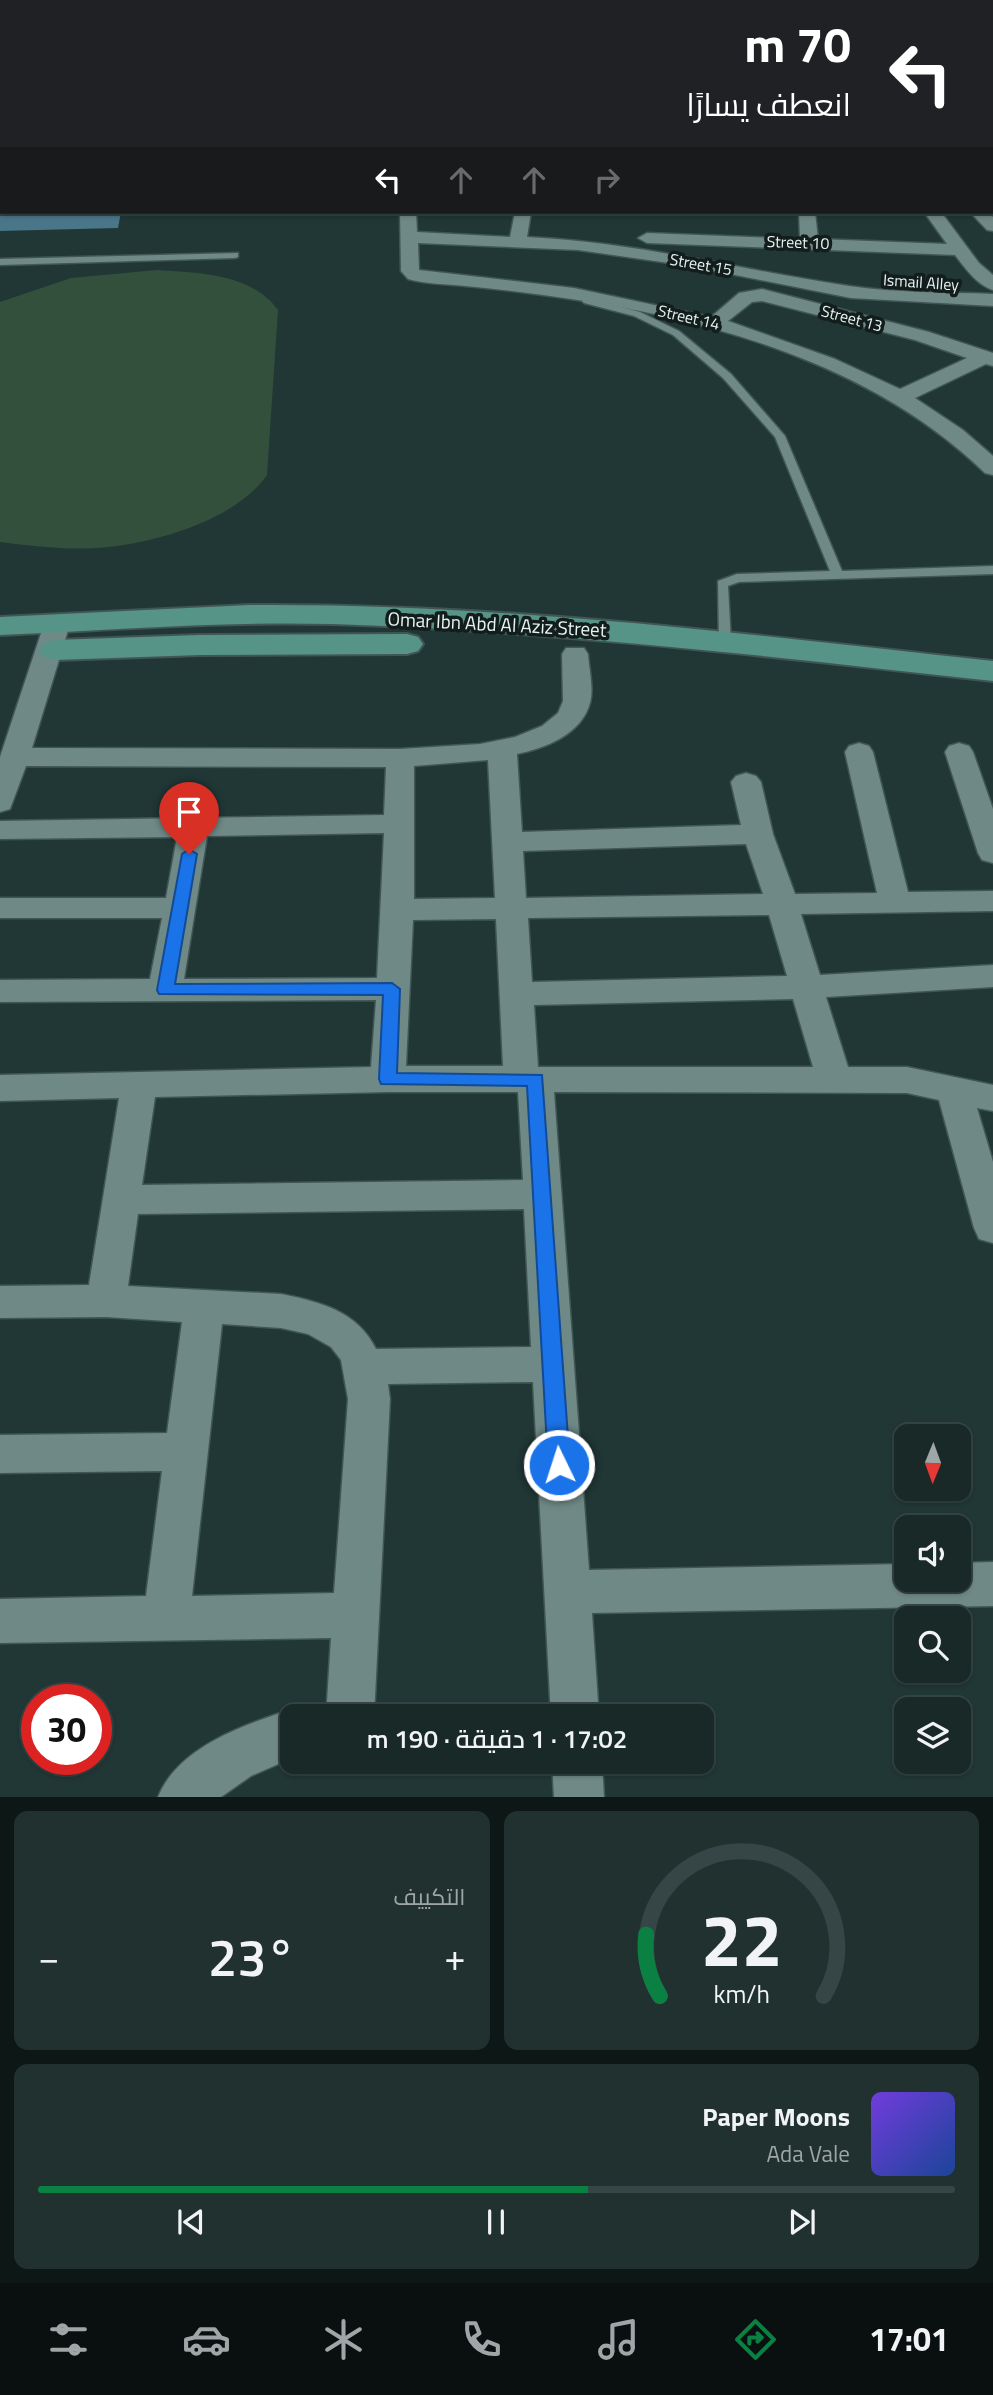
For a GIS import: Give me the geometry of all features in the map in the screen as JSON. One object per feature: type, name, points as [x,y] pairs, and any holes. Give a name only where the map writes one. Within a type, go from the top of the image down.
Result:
[{"type":"main road","name":"Omar Ibn Abd Al Aziz Street","points":[[0,652],[53,637],[330,615],[539,625],[993,671]]},
{"type":"main road","name":"Omar Ibn Abd Al Aziz Street","points":[[0,626],[53,637],[381,643],[575,654],[993,694]]},
{"type":"street","name":"Street 14","points":[[408,214],[411,273],[501,277],[716,322],[784,345],[902,396],[970,445],[993,468]]},
{"type":"street","points":[[518,240],[523,214]]},
{"type":"street","points":[[802,283],[807,214]]},
{"type":"street","points":[[934,214],[973,267],[993,285]]},
{"type":"street","points":[[980,214],[993,226]]},
{"type":"street","name":"Street 15","points":[[408,237],[518,240],[571,249],[690,261],[802,283],[897,296],[993,300]]},
{"type":"street","name":"Street 10","points":[[635,237],[961,250]]},
{"type":"street","points":[[547,288],[571,249]]},
{"type":"street","name":"Ismail Alley","points":[[849,277],[993,285]]},
{"type":"street","name":"Street 13","points":[[716,322],[752,295],[771,296],[922,336],[989,358]]},
{"type":"street","points":[[685,314],[705,298]]},
{"type":"street","points":[[784,345],[829,312]]},
{"type":"street","points":[[892,353],[922,336]]},
{"type":"street","points":[[902,396],[989,358]]},
{"type":"street","points":[[970,445],[993,443]]},
{"type":"street","points":[[0,803],[53,637]]},
{"type":"street","points":[[14,757],[400,758],[439,757],[502,749],[552,732],[570,717],[577,701],[575,654]]},
{"type":"street","points":[[502,749],[517,994],[543,1194],[574,1704]]},
{"type":"street","points":[[859,752],[895,903]]},
{"type":"street","points":[[959,752],[993,853]]},
{"type":"street","points":[[388,1079],[398,910],[400,758]]},
{"type":"street","points":[[746,782],[758,834],[782,903],[834,1080]]},
{"type":"street","points":[[0,830],[399,824]]},
{"type":"street","points":[[165,990],[194,827]]},
{"type":"street","points":[[508,842],[758,834]]},
{"type":"street","points":[[398,910],[993,901]]},
{"type":"street","points":[[0,908],[180,908]]},
{"type":"street","points":[[517,994],[807,987],[993,976]]},
{"type":"street","points":[[0,991],[392,989]]},
{"type":"street","points":[[0,1088],[388,1079],[907,1080],[993,1098]]},
{"type":"street","points":[[106,1301],[139,1085]]},
{"type":"street","points":[[954,1089],[993,1228]]},
{"type":"street","points":[[121,1200],[543,1194]]},
{"type":"street","points":[[0,1302],[106,1301],[309,1316],[334,1327],[354,1343],[366,1367],[369,1399],[351,1704]]},
{"type":"street","points":[[166,1619],[204,1307]]},
{"type":"street","points":[[366,1367],[553,1364]]},
{"type":"street","points":[[0,1454],[186,1452]]},
{"type":"street","points":[[567,1592],[993,1584]]},
{"type":"street","points":[[0,1621],[357,1615]]},
{"type":"street","points":[[183,1797],[226,1761],[258,1744],[280,1738]]},
{"type":"street","points":[[578,1774],[579,1797]]},
{"type":"lane","points":[[0,262],[235,255]]},
{"type":"lane","points":[[587,301],[637,314],[676,333],[727,376],[780,436],[837,574]]},
{"type":"lane","points":[[724,642],[722,584],[746,576],[993,570]]},
{"type":"green space","points":[[157,270],[207,274],[239,282],[267,298],[278,310],[267,475],[235,505],[214,517],[167,535],[120,546],[98,548],[0,542],[0,302],[71,278]]},
{"type":"water","points":[[0,214],[121,214],[118,228],[0,231]]},
{"type":"route","points":[[189,854],[165,990],[392,989],[388,1079],[536,1080],[559,1465]]}]
